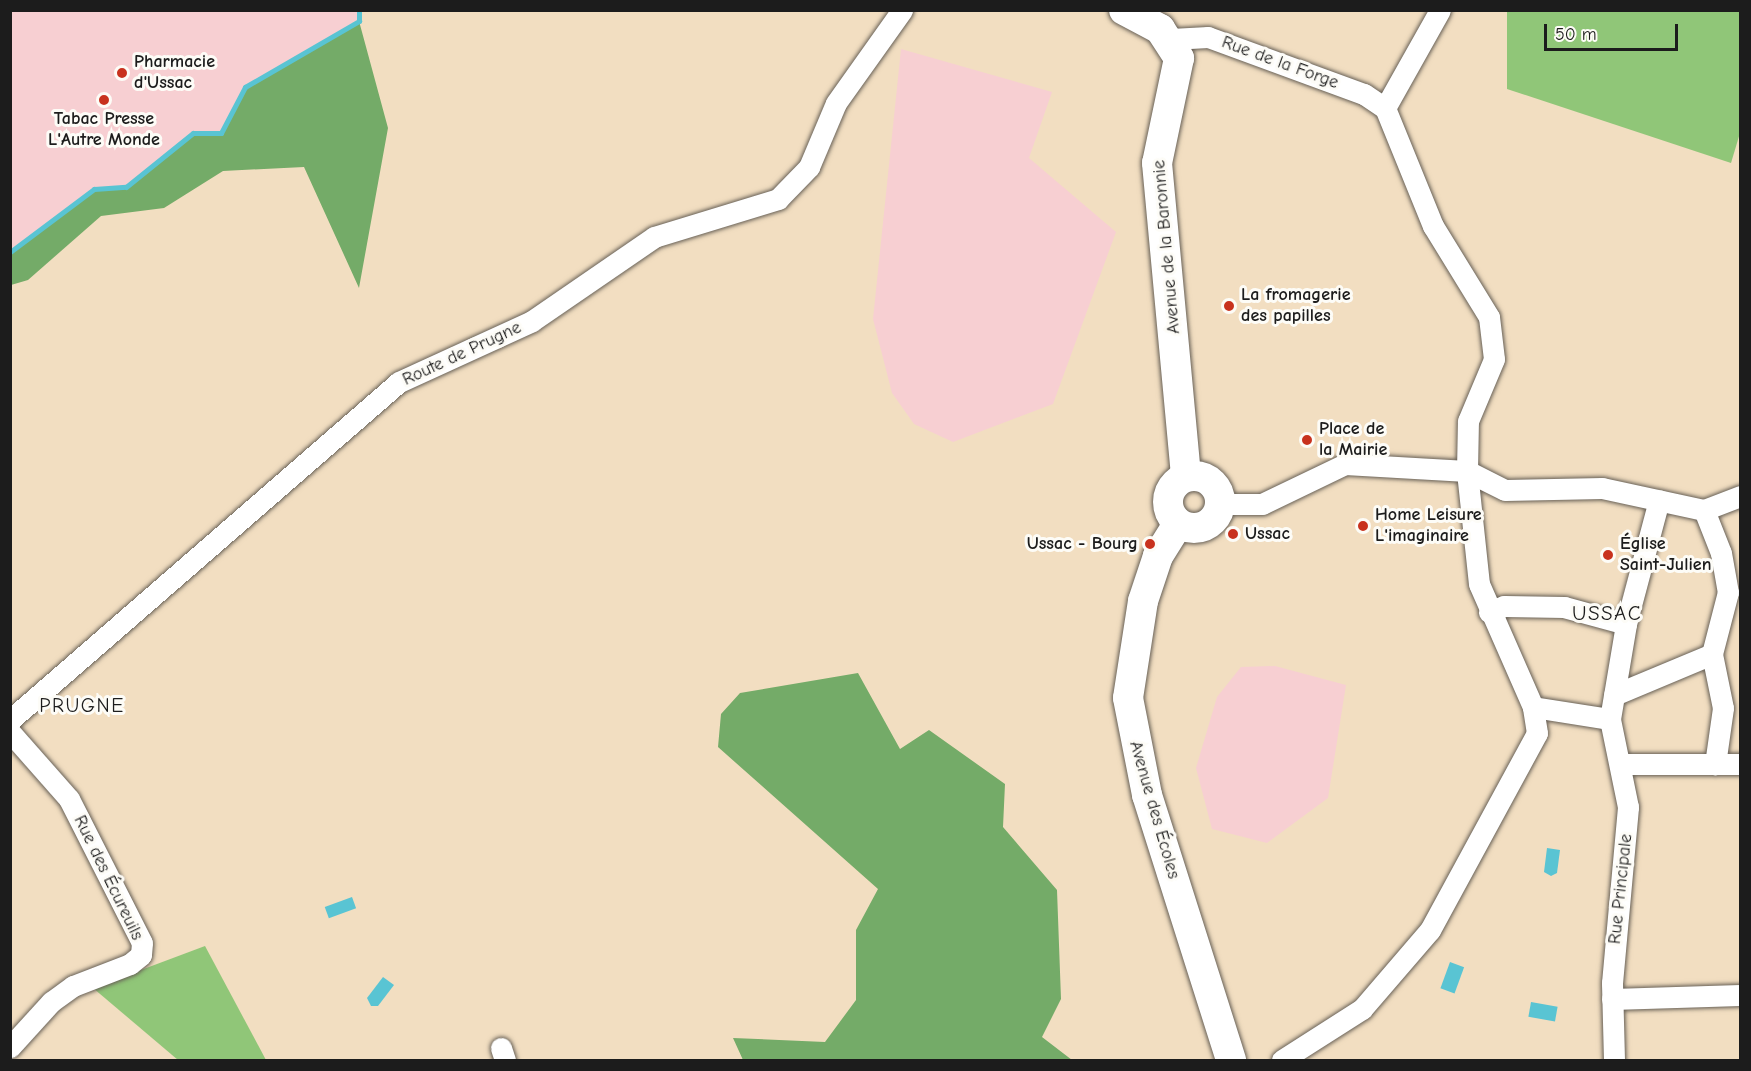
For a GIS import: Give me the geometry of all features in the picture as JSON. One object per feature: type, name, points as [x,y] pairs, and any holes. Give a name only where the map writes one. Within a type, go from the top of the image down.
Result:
[{"type":"street","name":"Route de Prugne","points":[[10,720],[399,382],[532,321],[654,237],[785,194],[809,167],[836,103],[902,10]]},
{"type":"street","points":[[1124,10],[1171,39]]},
{"type":"street","points":[[1282,1060],[1362,1010],[1430,930],[1532,750],[1537,733],[1533,706],[1489,612],[1479,584],[1467,471],[1468,421],[1494,359],[1489,317],[1433,226],[1385,108],[1440,10]]},
{"type":"street","name":"Rue de la Forge","points":[[1171,39],[1208,37],[1364,94],[1385,108]]},
{"type":"street","name":"Avenue de la Baronnie","points":[[1171,39],[1179,58],[1158,163],[1186,477]]},
{"type":"street","points":[[1220,504],[1262,504],[1320,472],[1345,464],[1467,471],[1505,490],[1602,488],[1704,510],[1740,496]]},
{"type":"street","points":[[1186,477],[1210,482],[1220,504],[1214,519],[1201,528],[1178,524],[1168,510],[1168,494],[1186,477]]},
{"type":"street","points":[[1533,706],[1610,719],[1626,624],[1659,500]]},
{"type":"street","points":[[1704,510],[1721,553],[1728,592],[1712,654],[1723,708],[1715,764]]},
{"type":"street","name":"Avenue des Écoles","points":[[1178,524],[1158,556],[1143,601],[1132,652],[1129,709],[1147,795],[1231,1060]]},
{"type":"street","points":[[1489,612],[1504,606],[1564,607],[1626,624]]},
{"type":"street","points":[[1614,695],[1712,654]]},
{"type":"street","name":"Rue Principale","points":[[1610,719],[1623,764],[1628,843],[1612,999],[1614,1060]]},
{"type":"street","name":"Rue des Écureuils","points":[[10,732],[69,799],[142,943],[141,955],[130,964],[73,986],[51,1002],[10,1047]]},
{"type":"street","points":[[1623,764],[1740,764]]},
{"type":"street","points":[[1612,999],[1740,995]]},
{"type":"shaded area","points":[[11,11],[359,11],[359,21],[245,87],[221,133],[193,133],[126,187],[94,189],[11,252]]},
{"type":"shaded area","points":[[901,49],[1052,92],[1029,158],[1116,232],[1053,404],[953,442],[914,424],[892,393],[873,319]]},
{"type":"shaded area","points":[[1275,666],[1346,685],[1328,798],[1267,843],[1212,829],[1196,768],[1217,697],[1241,667]]},
{"type":"green space","points":[[1507,11],[1740,11],[1740,133],[1731,163],[1507,89]]},
{"type":"green space","points":[[359,21],[388,128],[359,288],[304,167],[223,171],[164,208],[101,216],[28,280],[11,285],[11,252],[94,189],[126,187],[193,133],[221,133],[245,87]]},
{"type":"green space","points":[[858,673],[900,749],[929,730],[1005,784],[1003,827],[1057,890],[1061,999],[1042,1037],[1072,1060],[743,1060],[733,1038],[825,1042],[856,1000],[856,930],[878,889],[718,747],[721,714],[740,693]]},
{"type":"green space","points":[[205,946],[266,1060],[178,1060],[93,988]]},
{"type":"water","points":[[1547,848],[1560,850],[1557,873],[1551,876],[1544,872]]},
{"type":"water","points":[[352,897],[356,908],[329,918],[325,907]]},
{"type":"water","points":[[1450,962],[1464,967],[1455,993],[1440,988]]},
{"type":"water","points":[[383,977],[394,985],[378,1006],[371,1006],[367,998]]},
{"type":"water","points":[[1531,1002],[1558,1007],[1555,1021],[1528,1017]]},
{"type":"waterway","points":[[10,252],[94,189],[126,187],[193,133],[221,133],[245,87],[359,21],[359,10]]},
{"type":"place","name":"Pharmacie d'Ussac","points":[[122,73]]},
{"type":"place","name":"Tabac Presse L'Autre Monde","points":[[104,100]]},
{"type":"place","name":"La fromagerie des papilles","points":[[1229,306]]},
{"type":"place","name":"Place de la Mairie","points":[[1307,440]]},
{"type":"place","name":"Home Leisure L'imaginaire","points":[[1363,526]]},
{"type":"place","name":"Ussac","points":[[1233,534]]},
{"type":"place","name":"Ussac - Bourg","points":[[1150,544]]},
{"type":"place","name":"Église Saint-Julien","points":[[1608,555]]},
{"type":"district","name":"USSAC","points":[[1607,613]]},
{"type":"district","name":"PRUGNE","points":[[82,705]]}]
